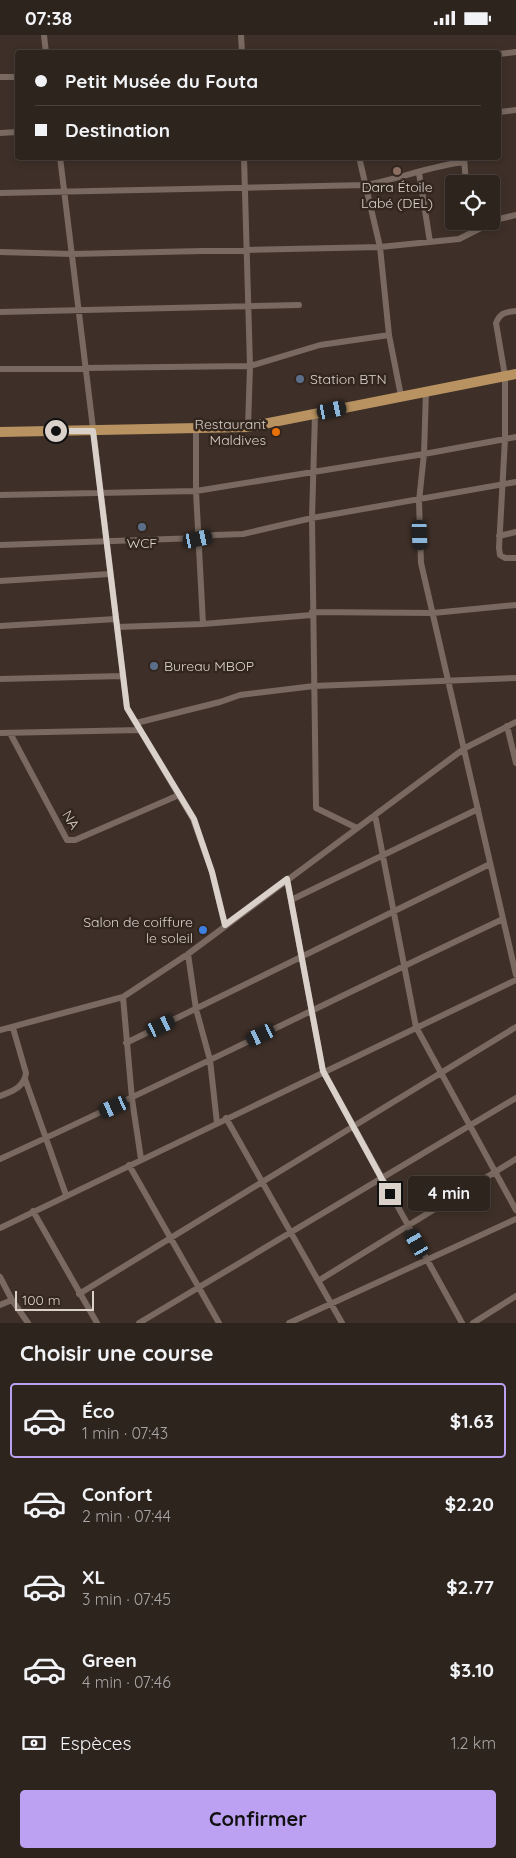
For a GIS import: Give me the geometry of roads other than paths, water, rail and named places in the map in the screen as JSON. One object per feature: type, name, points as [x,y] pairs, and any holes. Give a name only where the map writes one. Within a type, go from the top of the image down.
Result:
[{"type":"highway","points":[[0,432],[248,427],[516,373]]},
{"type":"street","points":[[44,35],[46,50]]},
{"type":"street","points":[[241,35],[242,50]]},
{"type":"street","points":[[501,54],[516,52]]},
{"type":"street","points":[[0,77],[15,77]]},
{"type":"street","points":[[501,113],[516,111]]},
{"type":"street","points":[[0,133],[15,132]]},
{"type":"street","points":[[60,160],[127,708],[194,819],[212,872],[225,925]]},
{"type":"street","points":[[244,160],[250,366],[248,427]]},
{"type":"street","points":[[360,160],[380,247],[389,335],[401,396]]},
{"type":"street","points":[[0,193],[365,185],[419,173],[434,166],[464,160],[465,175]]},
{"type":"street","points":[[419,173],[430,242]]},
{"type":"street","points":[[500,219],[516,215]]},
{"type":"street","points":[[0,252],[72,254],[380,247],[459,239],[472,230]]},
{"type":"street","points":[[0,312],[299,305]]},
{"type":"street","points":[[516,311],[504,312],[499,316],[496,323],[504,376],[505,439],[499,536],[500,555],[505,558],[516,558]]},
{"type":"street","points":[[0,369],[250,366],[320,345],[389,335]]},
{"type":"street","points":[[426,391],[424,455],[418,501],[420,563],[465,748],[516,975]]},
{"type":"street","points":[[315,414],[312,613],[316,808],[357,828]]},
{"type":"street","points":[[196,429],[196,491],[203,623]]},
{"type":"street","points":[[0,495],[196,491],[424,455],[516,437]]},
{"type":"street","points":[[0,545],[198,539],[215,535],[242,534],[312,518],[418,501],[502,483],[516,482]]},
{"type":"street","points":[[499,536],[516,533]]},
{"type":"street","points":[[0,581],[110,574]]},
{"type":"street","points":[[117,627],[203,623],[312,613],[433,613],[516,605]]},
{"type":"street","points":[[0,626],[116,619]]},
{"type":"street","points":[[0,679],[123,676]]},
{"type":"street","points":[[136,723],[220,702],[240,695],[314,686],[516,678]]},
{"type":"street","points":[[0,1031],[123,997],[188,954],[465,748],[516,721]]},
{"type":"street","points":[[507,726],[516,763]]},
{"type":"street","points":[[0,733],[140,730]]},
{"type":"street","name":"NA","points":[[10,733],[67,840],[75,840],[176,798],[179,795]]},
{"type":"street","points":[[291,900],[478,809]]},
{"type":"street","points":[[375,815],[416,1027],[516,1210]]},
{"type":"street","points":[[126,1043],[490,864]]},
{"type":"street","points":[[287,879],[323,1071],[462,1323]]},
{"type":"street","points":[[0,1159],[132,1099],[312,1009],[503,919]]},
{"type":"street","points":[[188,954],[196,1009],[210,1060],[217,1123]]},
{"type":"street","points":[[0,1228],[323,1071],[516,980]]},
{"type":"street","points":[[123,997],[132,1099],[141,1159]]},
{"type":"street","points":[[79,1294],[516,1027]]},
{"type":"street","points":[[0,1096],[21,1087],[25,1079],[26,1073],[13,1028]]},
{"type":"street","points":[[25,1079],[66,1195]]},
{"type":"street","points":[[138,1323],[516,1098]]},
{"type":"street","points":[[226,1118],[342,1323]]},
{"type":"street","points":[[318,1281],[516,1159]]},
{"type":"street","points":[[129,1165],[219,1323]]},
{"type":"street","points":[[34,1211],[97,1323]]},
{"type":"street","points":[[289,1323],[516,1219]]},
{"type":"street","points":[[0,1277],[12,1300],[28,1323]]},
{"type":"street","points":[[473,1323],[516,1296]]},
{"type":"street","points":[[0,1305],[12,1300]]},
{"type":"place","name":"Dara Étoile Labé (DEL)","points":[[397,171]]},
{"type":"place","name":"Station BTN","points":[[300,379]]},
{"type":"place","name":"Restaurant Maldives","points":[[276,432]]},
{"type":"place","name":"WCF","points":[[142,527]]},
{"type":"place","name":"Bureau MBOP","points":[[154,666]]},
{"type":"place","name":"Salon de coiffure le soleil","points":[[203,930]]}]
